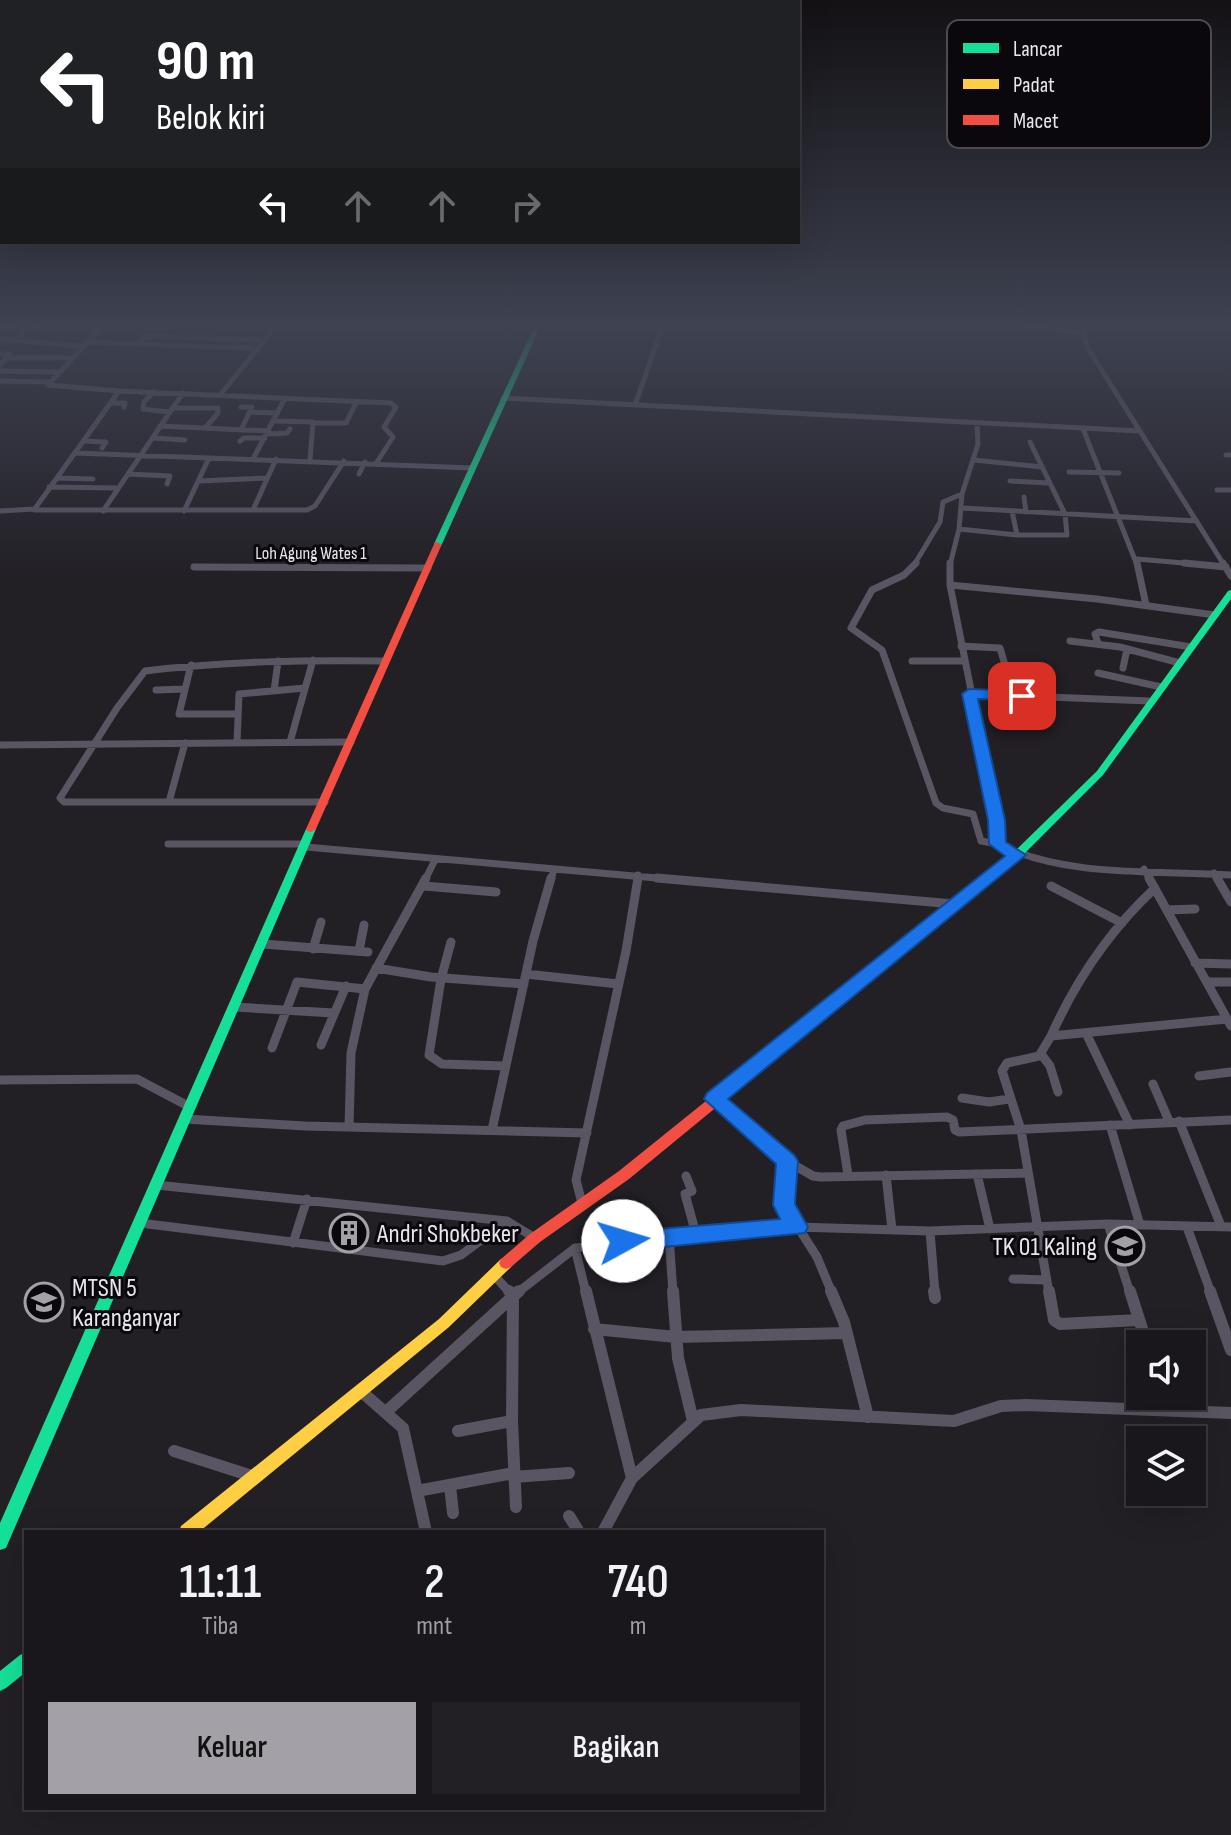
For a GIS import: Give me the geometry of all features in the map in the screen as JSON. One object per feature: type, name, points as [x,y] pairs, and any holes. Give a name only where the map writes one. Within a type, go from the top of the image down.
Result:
[{"type":"main road","points":[[0,1542],[498,411]]},
{"type":"main road","points":[[190,1530],[365,1394],[444,1323],[504,1286],[535,1238],[624,1175],[954,904],[1019,856],[1087,789],[1231,593]]},
{"type":"main road","points":[[0,1682],[24,1663]]},
{"type":"street","points":[[34,509],[106,411]]},
{"type":"street","points":[[103,511],[171,411]]},
{"type":"street","points":[[205,428],[218,411]]},
{"type":"street","points":[[276,421],[346,423],[352,411]]},
{"type":"street","points":[[377,462],[393,437],[384,427],[392,411]]},
{"type":"street","points":[[742,411],[1140,431]]},
{"type":"street","points":[[1127,411],[1231,576]]},
{"type":"street","points":[[241,430],[250,412],[278,413],[253,459]]},
{"type":"street","points":[[310,460],[314,423]]},
{"type":"street","points":[[977,423],[974,460],[962,494],[959,529],[950,564],[950,585],[969,694],[997,820],[998,844]]},
{"type":"street","points":[[160,426],[241,430],[267,435]]},
{"type":"street","points":[[240,441],[287,433],[290,429]]},
{"type":"street","points":[[1083,429],[1097,473],[1137,559],[1146,605]]},
{"type":"street","points":[[153,438],[185,440]]},
{"type":"street","points":[[84,441],[106,442],[102,448]]},
{"type":"street","points":[[959,529],[1017,535],[1067,535],[1065,514],[1030,442]]},
{"type":"street","points":[[331,460],[335,449]]},
{"type":"street","points":[[75,453],[331,460],[473,468]]},
{"type":"street","points":[[184,511],[209,458]]},
{"type":"street","points":[[253,510],[276,459]]},
{"type":"street","points":[[974,460],[1042,467]]},
{"type":"street","points":[[0,511],[314,508],[344,461]]},
{"type":"street","points":[[359,474],[365,462]]},
{"type":"street","points":[[1069,472],[1119,473]]},
{"type":"street","points":[[128,474],[169,475],[167,484]]},
{"type":"street","points":[[57,478],[93,479]]},
{"type":"street","points":[[199,481],[267,478]]},
{"type":"street","points":[[1010,481],[1048,483]]},
{"type":"street","points":[[49,487],[118,488]]},
{"type":"street","points":[[1217,490],[1231,490]]},
{"type":"street","points":[[962,494],[943,502],[940,522],[917,562],[904,575],[872,590],[851,628],[882,650],[936,803],[943,808],[973,814],[981,841],[998,844],[1019,856],[1231,875]]},
{"type":"street","points":[[1024,497],[1026,512]]},
{"type":"street","points":[[962,508],[1197,521]]},
{"type":"street","points":[[1012,511],[1017,535]]},
{"type":"street","points":[[1137,559],[1226,567]]},
{"type":"street","name":"Loh Agung Wates 1","points":[[194,567],[428,568]]},
{"type":"street","points":[[950,585],[1215,615]]},
{"type":"street","points":[[1098,643],[1095,634],[1099,632],[1191,647]]},
{"type":"street","points":[[1070,641],[1098,643],[1180,663]]},
{"type":"street","points":[[961,646],[1000,648],[1005,665]]},
{"type":"street","points":[[1123,668],[1127,649]]},
{"type":"street","points":[[290,742],[313,660]]},
{"type":"street","points":[[325,802],[62,801],[60,797],[117,708],[145,671],[191,665],[278,661],[385,661]]},
{"type":"street","points":[[274,691],[278,661]]},
{"type":"street","points":[[912,661],[963,661]]},
{"type":"street","points":[[191,665],[178,711],[181,715],[237,714]]},
{"type":"street","points":[[1098,673],[1161,687]]},
{"type":"street","points":[[1015,681],[1018,696]]},
{"type":"street","points":[[237,743],[240,694],[305,688]]},
{"type":"street","points":[[156,690],[185,689]]},
{"type":"street","points":[[969,694],[1150,701]]},
{"type":"street","points":[[0,745],[351,742]]},
{"type":"street","points":[[169,802],[185,743]]},
{"type":"street","points":[[168,844],[306,846],[435,860],[954,904]]},
{"type":"street","points":[[349,1127],[350,1063],[365,989],[424,886],[435,860]]},
{"type":"street","points":[[492,1130],[526,974],[554,869]]},
{"type":"street","points":[[1051,1036],[1229,1019],[1144,869]]},
{"type":"street","points":[[1214,873],[1231,902]]},
{"type":"street","points":[[582,1203],[576,1180],[638,875]]},
{"type":"street","points":[[424,886],[496,892]]},
{"type":"street","points":[[1051,886],[1122,923]]},
{"type":"street","points":[[1139,1320],[1058,1324],[1054,1320],[1021,1130],[1003,1076],[1004,1066],[1041,1054],[1069,998],[1122,923],[1155,888]]},
{"type":"street","points":[[1167,910],[1195,909]]},
{"type":"street","points":[[313,949],[321,922]]},
{"type":"street","points":[[263,944],[364,952],[364,925]]},
{"type":"street","points":[[451,942],[429,1049],[431,1060],[442,1064],[505,1066]]},
{"type":"street","points":[[1195,963],[1231,964]]},
{"type":"street","points":[[376,968],[412,976],[442,975],[524,984]]},
{"type":"street","points":[[526,974],[618,984]]},
{"type":"street","points":[[272,1048],[298,982],[365,989]]},
{"type":"street","points":[[1207,982],[1231,982]]},
{"type":"street","points":[[321,1045],[346,986]]},
{"type":"street","points":[[234,1007],[333,1013]]},
{"type":"street","points":[[1086,1033],[1130,1125]]},
{"type":"street","points":[[1041,1054],[1050,1066],[1058,1092]]},
{"type":"street","points":[[1199,1076],[1231,1072]]},
{"type":"street","points":[[0,1080],[137,1079],[190,1107]]},
{"type":"street","points":[[386,1412],[504,1286],[575,1248],[669,1236],[797,1227],[930,1231],[1108,1224],[1226,1226],[1153,1084]]},
{"type":"street","points":[[962,1098],[989,1102],[1009,1099]]},
{"type":"street","points":[[717,1101],[787,1161],[813,1176],[1028,1173]]},
{"type":"street","points":[[848,1175],[841,1130],[856,1122],[947,1117],[953,1120],[959,1132],[1231,1120]]},
{"type":"street","points":[[185,1119],[587,1133]]},
{"type":"street","points":[[1110,1125],[1140,1225]]},
{"type":"street","points":[[787,1161],[784,1205],[817,1257],[847,1333],[868,1417]]},
{"type":"street","points":[[977,1174],[990,1229]]},
{"type":"street","points":[[886,1175],[892,1230]]},
{"type":"street","points":[[686,1176],[692,1192],[685,1194],[696,1234]]},
{"type":"street","points":[[156,1185],[507,1221],[535,1238]]},
{"type":"street","points":[[293,1243],[307,1199]]},
{"type":"street","points":[[140,1223],[387,1256],[446,1260],[461,1255],[507,1221]]},
{"type":"street","points":[[1108,1224],[1142,1330]]},
{"type":"street","points":[[1187,1227],[1231,1350]]},
{"type":"street","points":[[930,1231],[935,1298]]},
{"type":"street","points":[[669,1236],[680,1370],[693,1421]]},
{"type":"street","points":[[575,1248],[632,1478]]},
{"type":"street","points":[[1013,1279],[1046,1280]]},
{"type":"street","points":[[504,1286],[516,1507]]},
{"type":"street","points":[[594,1329],[676,1337],[847,1333]]},
{"type":"street","points":[[365,1394],[405,1432],[426,1530]]},
{"type":"street","points":[[604,1530],[632,1478],[693,1421],[717,1411],[954,1421],[1001,1406],[1126,1408]]},
{"type":"street","points":[[1167,1410],[1231,1413]]},
{"type":"street","points":[[458,1431],[512,1421]]},
{"type":"street","points":[[174,1451],[256,1477]]},
{"type":"street","points":[[417,1491],[513,1475],[569,1473]]},
{"type":"street","points":[[450,1486],[453,1513]]},
{"type":"street","points":[[569,1516],[578,1530]]},
{"type":"traffic: fast","points":[[438,544],[499,411]]},
{"type":"traffic: fast","points":[[839,1000],[1017,855],[1100,773],[1231,593]]},
{"type":"traffic: fast","points":[[0,1542],[311,829]]},
{"type":"traffic: fast","points":[[0,1682],[24,1663]]},
{"type":"traffic: slow","points":[[189,1530],[444,1323],[506,1263]]},
{"type":"traffic: jam","points":[[311,829],[438,544]]},
{"type":"traffic: jam","points":[[506,1263],[535,1238],[624,1175],[839,1000]]},
{"type":"place","name":"Andri Shokbeker","points":[[349,1233]]},
{"type":"place","name":"TK 01 Kaling","points":[[1125,1246]]},
{"type":"place","name":"MTSN 5 Karanganyar","points":[[44,1302]]},
{"type":"route","points":[[623,1241],[797,1227],[784,1205],[787,1161],[714,1099],[1017,855],[998,844],[997,820],[969,694],[1022,696]]}]
